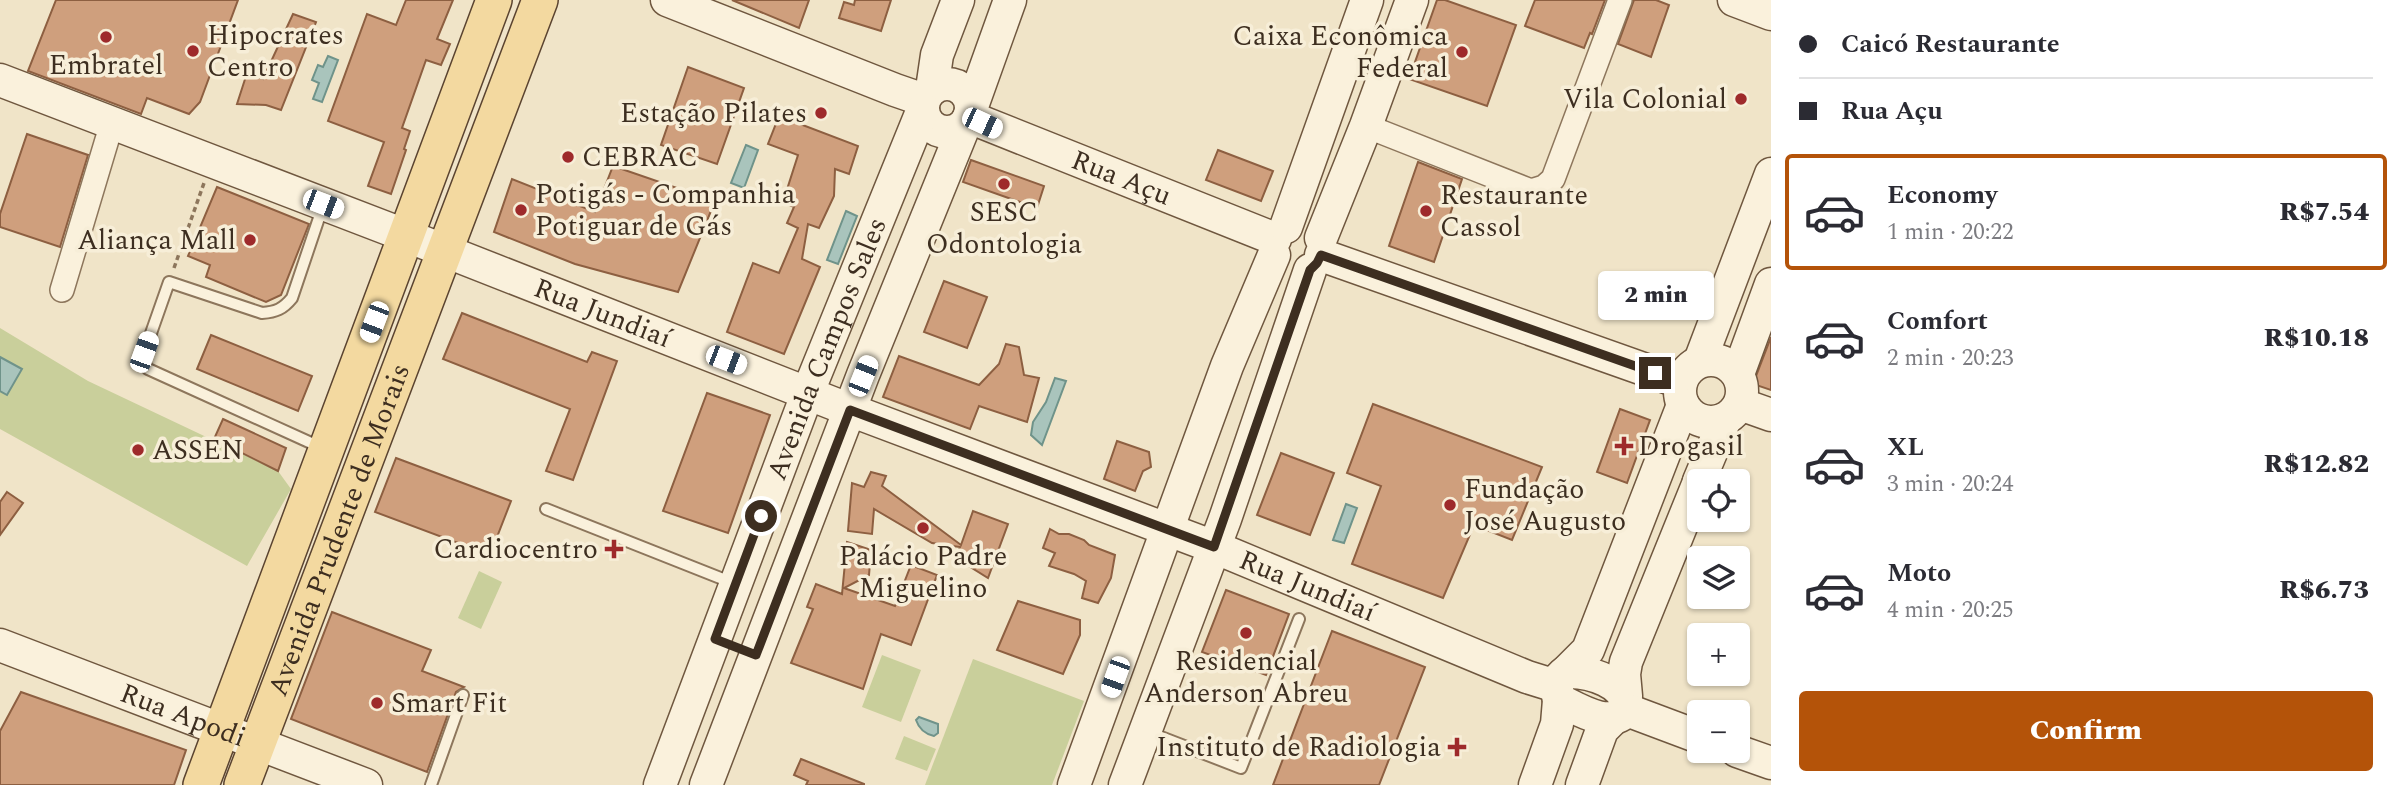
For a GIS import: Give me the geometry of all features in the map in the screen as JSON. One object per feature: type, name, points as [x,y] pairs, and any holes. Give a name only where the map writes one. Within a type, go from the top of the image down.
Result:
[{"type":"main road","name":"Avenida Prudente de Morais","points":[[201,785],[494,0]]},
{"type":"main road","name":"Avenida Prudente de Morais","points":[[242,785],[329,577],[346,524],[540,0]]},
{"type":"street","points":[[667,0],[926,100],[946,84],[961,88],[967,94],[968,116]]},
{"type":"street","name":"Avenida Campos Sales","points":[[660,785],[808,392],[926,100],[937,55],[958,0]]},
{"type":"street","name":"Avenida Campos Sales","points":[[706,785],[850,410],[968,116],[1010,0]]},
{"type":"street","points":[[1074,785],[1227,366],[1278,241],[1367,0]]},
{"type":"street","points":[[1125,785],[1412,0]]},
{"type":"street","points":[[1366,126],[1531,191],[1544,187],[1553,179],[1620,0]]},
{"type":"street","points":[[1734,0],[1771,15]]},
{"type":"street","points":[[1353,40],[1392,55]]},
{"type":"street","name":"Rua Jundiaí","points":[[0,80],[850,410],[1214,547],[1527,677],[1560,686],[1586,674],[1609,682],[1619,688],[1622,708]]},
{"type":"street","name":"Rua Açu","points":[[968,116],[1278,241]]},
{"type":"street","points":[[62,290],[112,123]]},
{"type":"street","points":[[1535,785],[1557,724],[1560,686],[1588,650],[1688,383],[1771,174]]},
{"type":"street","points":[[1317,254],[1292,273],[1278,263],[1278,241],[1295,224],[1305,225],[1317,254],[1688,383]]},
{"type":"street","points":[[1704,469],[1734,399],[1771,284]]},
{"type":"street","points":[[1710,359],[1721,361],[1731,366],[1734,399],[1714,422],[1704,422],[1694,418],[1688,383],[1710,359]]},
{"type":"street","points":[[1227,366],[1272,383]]},
{"type":"street","points":[[1734,399],[1771,415]]},
{"type":"street","points":[[1582,785],[1602,730],[1622,708],[1626,662],[1687,511]]},
{"type":"street","points":[[715,639],[756,655]]},
{"type":"street","name":"Rua Apodi","points":[[0,645],[366,785]]},
{"type":"street","points":[[1105,701],[1147,726]]},
{"type":"street","points":[[1622,708],[1687,732]]},
{"type":"street","points":[[1750,756],[1771,764]]},
{"type":"lane","points":[[323,204],[292,298],[285,307],[262,313],[169,282],[144,352],[145,366],[326,450]]},
{"type":"lane","points":[[546,509],[735,584]]},
{"type":"lane","points":[[1147,726],[1241,768],[1299,619]]},
{"type":"lane","points":[[431,785],[463,695]]},
{"type":"path","points":[[169,282],[205,182]]},
{"type":"green space","name":"ASSEN","points":[[0,328],[88,381],[278,471],[291,489],[247,566],[0,429]]},
{"type":"green space","points":[[479,571],[502,582],[481,629],[458,618]]},
{"type":"green space","points":[[882,655],[921,670],[901,722],[862,707]]},
{"type":"green space","points":[[973,659],[1084,701],[1052,785],[925,785]]},
{"type":"green space","points":[[904,736],[936,749],[927,771],[895,759]]},
{"type":"water","points":[[328,56],[338,60],[322,102],[313,99],[319,83],[312,80],[318,65],[323,67]]},
{"type":"water","points":[[746,145],[758,150],[744,188],[731,183]]},
{"type":"water","points":[[846,211],[857,216],[838,264],[827,260]]},
{"type":"water","points":[[0,357],[22,369],[7,395],[0,391]]},
{"type":"water","points":[[1055,378],[1066,381],[1042,445],[1031,435],[1033,422],[1046,402]]},
{"type":"water","points":[[1346,504],[1357,508],[1344,543],[1333,540]]},
{"type":"water","points":[[919,717],[938,724],[938,733],[934,736],[923,731],[916,720]]},
{"type":"building","name":"Embratel","points":[[56,0],[238,0],[200,102],[189,114],[147,98],[141,114],[28,71]]},
{"type":"building","points":[[406,0],[453,0],[437,39],[450,44],[441,65],[426,60],[402,128],[410,131],[391,194],[368,186],[384,142],[328,121],[367,14],[396,25]]},
{"type":"building","points":[[732,0],[809,0],[799,28]]},
{"type":"building","points":[[855,0],[891,0],[881,31],[839,18],[844,2],[854,5]]},
{"type":"building","name":"Caixa Econômica Federal","points":[[1437,0],[1445,0],[1516,25],[1487,106],[1409,79]]},
{"type":"building","points":[[1535,0],[1605,0],[1584,48],[1525,26]]},
{"type":"building","points":[[1634,0],[1656,0],[1669,5],[1651,57],[1618,44]]},
{"type":"building","points":[[293,14],[316,22],[281,110],[266,105],[237,104],[247,73],[263,79]]},
{"type":"building","points":[[688,67],[744,88],[717,164],[661,145]]},
{"type":"building","points":[[779,116],[858,146],[849,174],[835,169],[834,196],[819,228],[808,224],[802,259],[820,267],[784,354],[727,332],[753,263],[779,273],[798,228],[787,223],[794,207],[783,202],[798,155],[768,144]]},
{"type":"building","points":[[27,134],[88,155],[60,247],[0,227],[0,214]]},
{"type":"building","points":[[1218,150],[1273,171],[1261,201],[1206,180]]},
{"type":"building","name":"SESC Odontologia","points":[[971,160],[1044,186],[1037,208],[963,182]]},
{"type":"building","name":"Restaurante Cassol","points":[[1418,162],[1462,179],[1434,262],[1389,246]]},
{"type":"building","points":[[613,166],[715,201],[678,292],[575,264],[494,232],[512,179],[595,212]]},
{"type":"building","name":"Aliança Mall","points":[[217,187],[309,224],[281,295],[266,302],[206,277],[210,265],[188,256]]},
{"type":"building","points":[[944,281],[987,297],[967,348],[924,332]]},
{"type":"building","points":[[462,313],[587,362],[592,352],[617,361],[573,480],[546,471],[570,409],[443,359]]},
{"type":"building","points":[[211,335],[312,376],[298,411],[197,369]]},
{"type":"building","points":[[1771,337],[1771,390],[1753,384]]},
{"type":"building","points":[[1006,344],[1019,347],[1024,375],[1039,378],[1027,422],[979,406],[970,429],[883,397],[899,356],[979,385],[999,364]]},
{"type":"building","points":[[707,393],[770,415],[728,533],[663,511]]},
{"type":"building","name":"Fundação José Augusto","points":[[1373,404],[1542,467],[1512,540],[1474,525],[1443,598],[1352,564],[1381,486],[1347,473]]},
{"type":"building","name":"Drogasil","points":[[1620,409],[1650,420],[1627,483],[1597,472]]},
{"type":"building","points":[[223,419],[286,448],[278,471],[214,439]]},
{"type":"building","points":[[1117,441],[1149,452],[1151,467],[1143,471],[1135,491],[1104,479]]},
{"type":"building","points":[[1281,453],[1334,473],[1310,535],[1257,515]]},
{"type":"building","points":[[396,458],[511,501],[490,555],[375,512]]},
{"type":"building","points":[[871,472],[886,476],[882,486],[961,545],[973,511],[1008,524],[988,578],[956,558],[960,547],[932,543],[874,509],[872,534],[848,531],[852,483],[864,487]]},
{"type":"building","points":[[7,492],[23,503],[0,535],[0,502]]},
{"type":"building","points":[[1050,529],[1084,540],[1089,545],[1115,555],[1111,578],[1098,603],[1082,598],[1086,581],[1049,566],[1055,553],[1043,548]]},
{"type":"building","points":[[847,542],[871,550],[869,575],[844,588],[895,606],[911,565],[937,575],[911,645],[881,634],[863,689],[791,663],[813,609],[807,607],[816,584],[842,594]]},
{"type":"building","name":"Residencial Anderson Abreu","points":[[1226,590],[1289,614],[1266,675],[1202,652]]},
{"type":"building","points":[[1018,601],[1080,620],[1080,635],[1063,674],[997,650]]},
{"type":"building","name":"Smart Fit","points":[[332,612],[431,650],[422,671],[464,687],[456,692],[427,772],[291,719]]},
{"type":"building","points":[[1332,631],[1425,667],[1379,785],[1273,785]]},
{"type":"building","points":[[21,692],[186,750],[174,785],[0,785],[0,731]]},
{"type":"building","points":[[801,759],[864,785],[806,785],[808,781],[794,775]]},
{"type":"place","name":"Embratel","points":[[106,37]]},
{"type":"place","name":"Hipocrates Centro","points":[[193,51]]},
{"type":"place","name":"Caixa Econômica Federal","points":[[1462,52]]},
{"type":"place","name":"Vila Colonial","points":[[1741,99]]},
{"type":"place","name":"Estação Pilates","points":[[821,113]]},
{"type":"place","name":"CEBRAC","points":[[568,157]]},
{"type":"place","name":"SESC Odontologia","points":[[1004,184]]},
{"type":"place","name":"Potigás - Companhia Potiguar de Gás","points":[[521,210]]},
{"type":"place","name":"Restaurante Cassol","points":[[1426,211]]},
{"type":"place","name":"Aliança Mall","points":[[250,240]]},
{"type":"place","name":"Drogasil","points":[[1624,446]]},
{"type":"place","name":"ASSEN","points":[[138,450]]},
{"type":"place","name":"Fundação José Augusto","points":[[1450,505]]},
{"type":"place","name":"Palácio Padre Miguelino","points":[[923,528]]},
{"type":"place","name":"Cardiocentro","points":[[614,549]]},
{"type":"place","name":"Residencial Anderson Abreu","points":[[1246,633]]},
{"type":"place","name":"Smart Fit","points":[[377,703]]},
{"type":"place","name":"Instituto de Radiologia","points":[[1457,747]]},
{"type":"route","points":[[761,516],[715,639],[756,655],[850,410],[1214,547],[1310,270],[1321,255],[1655,373]]}]
